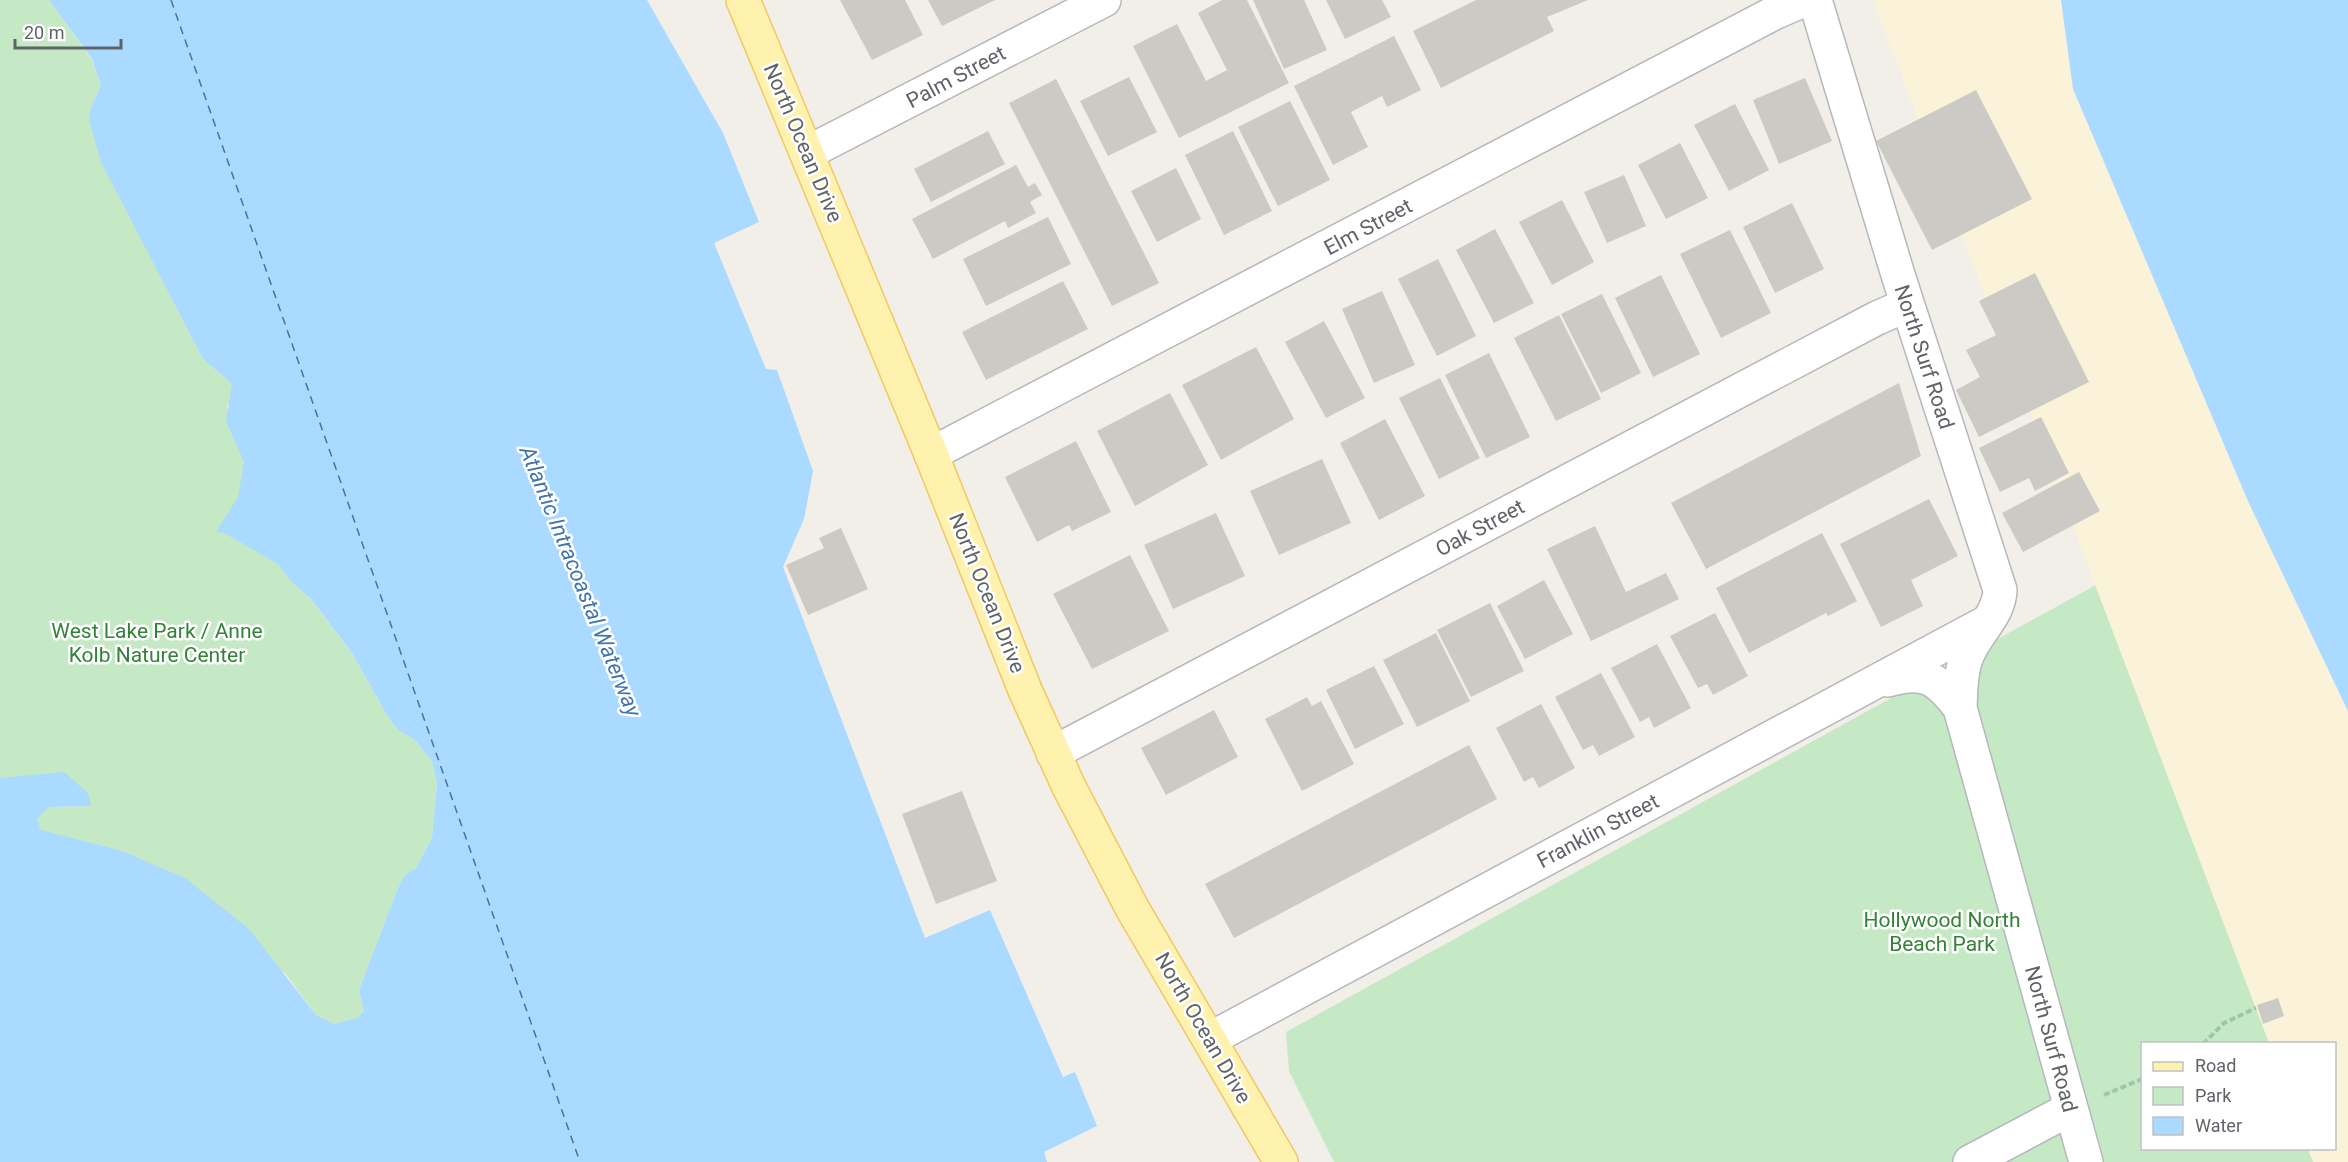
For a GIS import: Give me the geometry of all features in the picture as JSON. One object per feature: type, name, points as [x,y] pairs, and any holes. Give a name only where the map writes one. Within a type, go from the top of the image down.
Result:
[{"type":"main road","name":"North Ocean Drive","points":[[743,0],[932,454],[1025,690],[1053,753],[1107,862],[1281,1162]]},
{"type":"street","name":"Palm Street","points":[[807,153],[1104,0]]},
{"type":"street","name":"Elm Street","points":[[932,454],[1804,0]]},
{"type":"street","name":"North Surf Road","points":[[1815,0],[1907,305],[2000,590],[1998,608],[1985,622],[1966,658],[1960,708],[2086,1162]]},
{"type":"street","name":"Oak Street","points":[[1053,753],[1877,318],[1907,305]]},
{"type":"street","name":"Franklin Street","points":[[1210,1039],[1985,622]]},
{"type":"street","name":"North Surf Road","points":[[1869,686],[1901,676],[1922,675],[1945,690],[1960,708]]},
{"type":"street","points":[[1970,1162],[2070,1109]]},
{"type":"path","points":[[2205,1042],[2224,1023],[2256,1008]]},
{"type":"green space","name":"West Lake Park / Anne Kolb Nature Center","points":[[0,0],[49,0],[92,60],[101,85],[91,107],[165,285],[203,359],[232,384],[232,396],[227,407],[307,595],[352,653],[388,717],[398,730],[414,739],[432,761],[437,783],[432,838],[416,868],[405,875],[398,888],[359,990],[364,1011],[357,1018],[334,1024],[316,1015],[285,973],[61,836],[41,830],[37,819],[49,807],[91,806],[0,780]]},
{"type":"green space","name":"Hollywood North Beach Park","points":[[2248,501],[2348,711],[2348,1162],[1334,1162],[1289,1071],[1286,1032]]},
{"type":"sand","points":[[1873,0],[2061,0],[2073,89],[2248,501],[2348,711],[2348,1162],[2313,1162],[2308,1150],[2336,1150],[2336,1042],[2269,1042]]},
{"type":"water","name":"Atlantic Intracoastal Waterway","points":[[49,0],[647,0],[723,133],[759,222],[714,243],[766,369],[777,370],[813,471],[804,519],[783,567],[925,938],[990,910],[1063,1077],[1075,1072],[1097,1126],[1044,1152],[1047,1162],[0,1162],[0,778],[64,772],[88,793],[91,806],[49,807],[37,819],[41,830],[122,851],[185,878],[249,929],[316,1015],[334,1024],[357,1018],[364,1011],[359,990],[398,888],[405,875],[416,868],[432,838],[437,783],[432,761],[414,739],[398,730],[388,717],[352,653],[310,598],[291,581],[278,564],[224,533],[216,532],[238,497],[244,462],[226,421],[232,384],[203,359],[101,162],[89,119],[91,107],[101,85],[92,59]]},
{"type":"water","points":[[2061,0],[2348,0],[2348,711],[2248,501],[2073,89]]},
{"type":"building","points":[[840,0],[905,0],[923,35],[872,60]]},
{"type":"building","points":[[928,0],[995,0],[942,26]]},
{"type":"building","points":[[1222,0],[1247,0],[1289,83],[1179,138],[1133,46],[1177,24],[1206,81],[1227,70],[1198,13]]},
{"type":"building","points":[[1253,0],[1304,0],[1327,50],[1284,69]]},
{"type":"building","points":[[1326,0],[1382,0],[1391,17],[1345,39]]},
{"type":"building","points":[[1476,0],[1588,0],[1547,17],[1554,31],[1441,88],[1413,31]]},
{"type":"building","points":[[1394,36],[1421,90],[1387,107],[1382,96],[1351,112],[1368,147],[1333,165],[1294,86]]},
{"type":"building","points":[[1129,77],[1157,132],[1108,156],[1080,101]]},
{"type":"building","points":[[1805,78],[1832,141],[1779,164],[1753,100]]},
{"type":"building","points":[[1056,79],[1159,283],[1112,306],[1009,103]]},
{"type":"building","points":[[1976,90],[2032,199],[1932,250],[1876,141]]},
{"type":"building","points":[[1290,101],[1330,180],[1278,206],[1238,127]]},
{"type":"building","points":[[1735,104],[1769,170],[1729,191],[1694,125]]},
{"type":"building","points":[[988,131],[1005,164],[931,202],[914,169]]},
{"type":"building","points":[[1233,131],[1272,211],[1224,235],[1185,155]]},
{"type":"building","points":[[1680,143],[1708,198],[1666,219],[1638,165]]},
{"type":"building","points":[[1016,165],[1028,187],[1035,183],[1042,195],[1030,202],[1036,213],[1008,228],[1005,221],[933,259],[912,219]]},
{"type":"building","points":[[1176,168],[1201,219],[1157,242],[1131,191]]},
{"type":"building","points":[[1624,175],[1646,226],[1607,243],[1584,192]]},
{"type":"building","points":[[1562,200],[1594,262],[1552,285],[1519,222]]},
{"type":"building","points":[[1792,203],[1824,269],[1775,293],[1743,227]]},
{"type":"building","points":[[1048,217],[1071,264],[986,306],[963,259]]},
{"type":"building","points":[[1495,229],[1534,303],[1494,323],[1456,250]]},
{"type":"building","points":[[1730,230],[1771,313],[1721,338],[1680,254]]},
{"type":"building","points":[[1438,259],[1476,336],[1437,356],[1398,279]]},
{"type":"building","points":[[2035,273],[2089,382],[1979,437],[1956,390],[1980,377],[1966,350],[1996,335],[1979,301]]},
{"type":"building","points":[[1661,275],[1700,354],[1653,377],[1615,298]]},
{"type":"building","points":[[1063,281],[1088,329],[986,380],[962,332]]},
{"type":"building","points":[[1382,291],[1415,365],[1374,383],[1342,309]]},
{"type":"building","points":[[1602,294],[1641,373],[1601,393],[1561,314]]},
{"type":"building","points":[[1559,315],[1601,399],[1556,421],[1514,338]]},
{"type":"building","points":[[1324,321],[1365,398],[1326,418],[1285,342]]},
{"type":"building","points":[[1256,347],[1294,419],[1221,460],[1182,385]]},
{"type":"building","points":[[1489,353],[1530,437],[1486,458],[1445,375]]},
{"type":"building","points":[[1440,378],[1480,458],[1439,479],[1399,398]]},
{"type":"building","points":[[1899,383],[1921,456],[1706,569],[1671,503]]},
{"type":"building","points":[[1170,393],[1208,465],[1135,506],[1097,431]]},
{"type":"building","points":[[2041,417],[2069,473],[2035,491],[2029,478],[2000,492],[1979,448]]},
{"type":"building","points":[[1385,419],[1425,496],[1379,520],[1340,443]]},
{"type":"building","points":[[1076,441],[1111,512],[1072,531],[1069,525],[1037,542],[1005,477]]},
{"type":"building","points":[[1322,459],[1351,523],[1279,555],[1250,491]]},
{"type":"building","points":[[2079,472],[2100,511],[2023,552],[2002,513]]},
{"type":"building","points":[[1929,499],[1958,556],[1911,580],[1923,606],[1881,627],[1840,544]]},
{"type":"building","points":[[1216,513],[1245,576],[1173,609],[1144,545]]},
{"type":"building","points":[[1595,526],[1626,592],[1666,573],[1679,599],[1591,641],[1547,549]]},
{"type":"building","points":[[841,528],[868,589],[808,615],[786,565],[824,548],[819,538]]},
{"type":"building","points":[[1822,533],[1857,601],[1828,616],[1826,613],[1749,653],[1716,588]]},
{"type":"building","points":[[1130,555],[1169,631],[1092,669],[1053,594]]},
{"type":"building","points":[[1544,580],[1573,634],[1525,659],[1497,606]]},
{"type":"building","points":[[1490,603],[1524,671],[1471,697],[1437,630]]},
{"type":"building","points":[[1715,613],[1748,676],[1713,695],[1707,684],[1698,688],[1670,636]]},
{"type":"building","points":[[1436,633],[1470,701],[1417,727],[1383,660]]},
{"type":"building","points":[[1657,644],[1691,708],[1654,728],[1649,717],[1640,722],[1611,668]]},
{"type":"building","points":[[1374,666],[1404,724],[1355,749],[1326,690]]},
{"type":"building","points":[[1601,673],[1635,737],[1599,756],[1593,745],[1583,750],[1555,697]]},
{"type":"building","points":[[1307,697],[1312,706],[1321,701],[1354,764],[1302,791],[1265,719]]},
{"type":"building","points":[[1541,704],[1575,768],[1539,788],[1533,777],[1524,782],[1496,728]]},
{"type":"building","points":[[1214,710],[1238,757],[1166,795],[1141,748]]},
{"type":"building","points":[[1469,745],[1497,799],[1234,938],[1205,884]]},
{"type":"building","points":[[962,791],[997,881],[936,904],[902,814]]},
{"type":"building","points":[[2278,998],[2284,1016],[2263,1024],[2257,1005]]},
{"type":"ferry route","points":[[171,0],[580,1162]]}]
